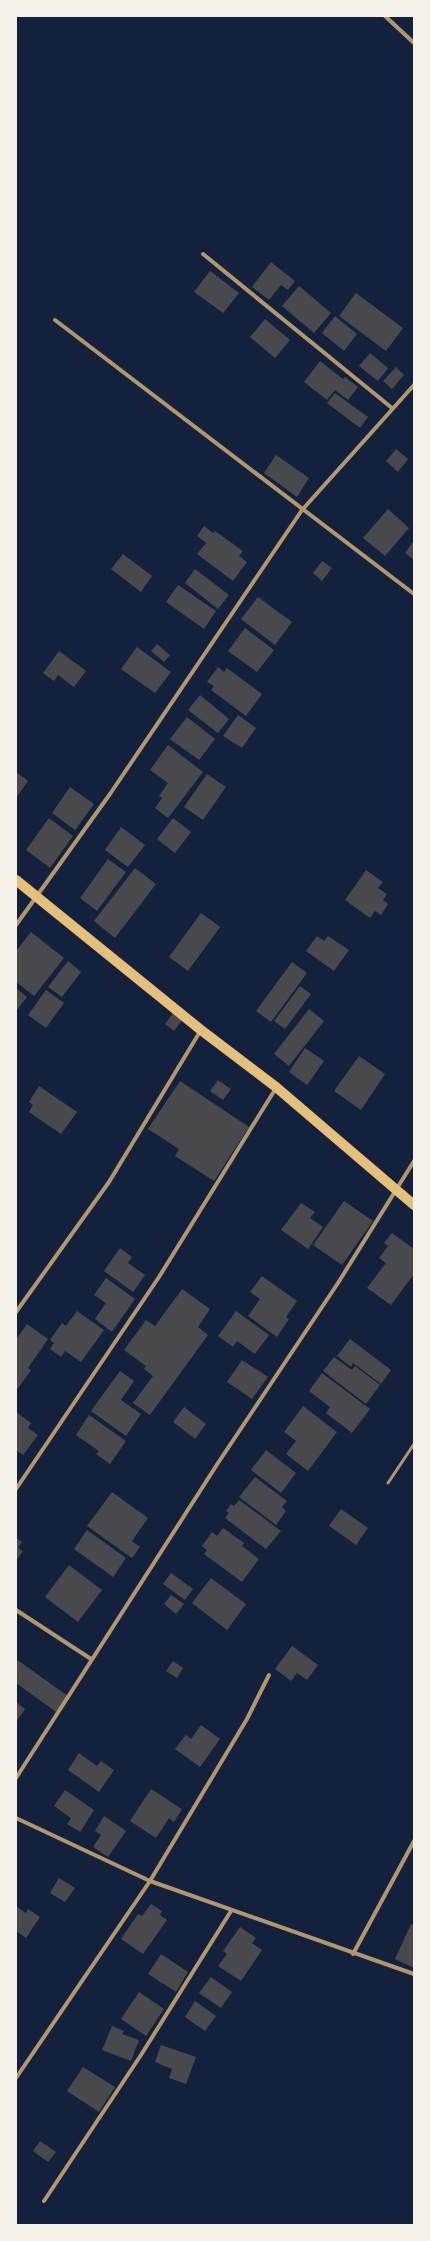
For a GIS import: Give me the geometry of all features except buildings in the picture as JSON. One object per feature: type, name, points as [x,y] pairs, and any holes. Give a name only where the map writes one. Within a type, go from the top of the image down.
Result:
[{"type":"main road","points":[[16,880],[201,1030],[276,1087],[414,1205]]},
{"type":"street","points":[[385,16],[414,43]]},
{"type":"street","points":[[203,254],[392,408]]},
{"type":"street","points":[[55,320],[414,594]]},
{"type":"street","points":[[16,925],[37,897],[302,510],[414,385]]},
{"type":"street","points":[[16,1312],[110,1182],[201,1030]]},
{"type":"street","points":[[16,1489],[159,1278],[276,1087]]},
{"type":"street","points":[[16,1778],[91,1658],[218,1463],[338,1283],[414,1161]]},
{"type":"street","points":[[16,1610],[91,1658]]},
{"type":"street","points":[[16,2078],[150,1882],[243,1725],[269,1675]]},
{"type":"street","points":[[16,1818],[150,1882],[414,1974]]},
{"type":"street","points":[[353,1954],[414,1841]]},
{"type":"street","points":[[44,2201],[141,2055],[231,1911]]},
{"type":"lane","points":[[388,1484],[414,1444]]}]
